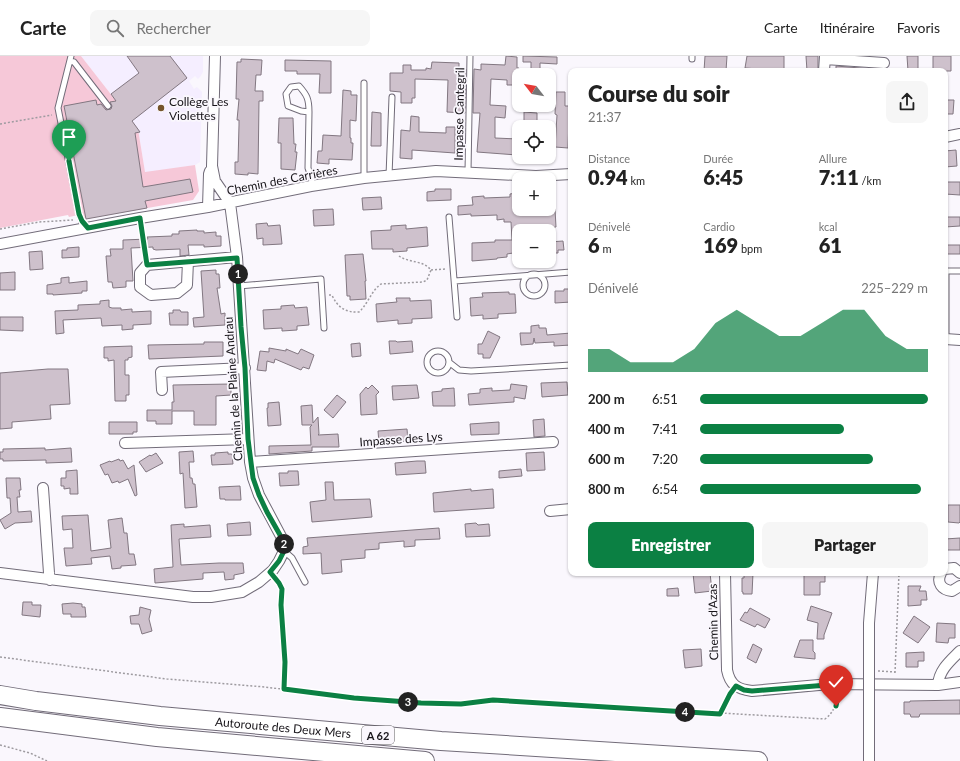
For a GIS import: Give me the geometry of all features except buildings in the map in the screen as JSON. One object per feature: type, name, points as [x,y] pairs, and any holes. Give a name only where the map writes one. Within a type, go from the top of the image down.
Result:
[{"type":"highway","name":"Autoroute des Deux Mers","points":[[0,695],[36,701],[160,716],[426,739],[758,761]]},
{"type":"highway","name":"Autoroute des Deux Mers","points":[[0,716],[157,737],[424,761]]},
{"type":"street","points":[[215,56],[212,166],[215,181],[230,203]]},
{"type":"street","points":[[824,68],[825,57],[884,63]]},
{"type":"street","points":[[948,136],[960,134]]},
{"type":"street","points":[[208,207],[209,174],[212,166]]},
{"type":"street","name":"Chemin des Carrières","points":[[0,244],[82,225],[140,218],[208,207],[311,186],[364,178],[436,171],[536,176],[568,174]]},
{"type":"street","name":"Chemin de la Plaine Andrau","points":[[230,203],[237,258],[250,462],[253,478],[259,495],[284,542],[284,551]]},
{"type":"street","points":[[188,261],[186,285],[177,293],[151,294],[140,287],[140,272],[147,265],[188,261],[237,258]]},
{"type":"street","points":[[948,339],[960,340]]},
{"type":"street","points":[[162,390],[161,372],[245,368]]},
{"type":"street","points":[[125,443],[248,439]]},
{"type":"street","name":"Impasse des Lys","points":[[250,462],[553,442]]},
{"type":"street","points":[[43,488],[50,580]]},
{"type":"street","points":[[550,511],[568,509]]},
{"type":"street","points":[[0,573],[211,598],[242,592],[259,582],[279,561],[284,551]]},
{"type":"street","points":[[948,569],[954,568],[960,573]]},
{"type":"street","name":"Chemin d'Azas","points":[[725,576],[727,670],[729,679],[736,686]]},
{"type":"street","points":[[869,761],[869,696],[873,670],[870,623],[873,576]]},
{"type":"street","points":[[940,576],[938,580],[939,584],[946,591],[952,591],[960,586]]},
{"type":"street","points":[[938,685],[938,679],[942,670],[960,651]]},
{"type":"street","points":[[736,686],[744,690],[752,691],[840,684],[938,685],[960,682]]},
{"type":"lane","name":"Impasse Cantegril","points":[[468,172],[470,56]]},
{"type":"lane","points":[[71,58],[108,106]]},
{"type":"lane","points":[[71,58],[58,108],[82,225]]},
{"type":"lane","points":[[364,83],[364,178]]},
{"type":"lane","points":[[309,112],[301,111],[288,106],[286,94],[291,87],[299,86],[307,95],[309,112],[308,168],[312,179],[311,186]]},
{"type":"lane","points":[[389,176],[392,97]]},
{"type":"lane","points":[[449,217],[457,316]]},
{"type":"lane","points":[[948,271],[960,271]]},
{"type":"lane","points":[[455,281],[568,272]]},
{"type":"lane","points":[[533,274],[542,277],[545,285],[543,292],[534,297],[525,292],[523,287],[525,279],[533,274]]},
{"type":"lane","points":[[239,286],[321,279],[324,328]]},
{"type":"lane","points":[[450,363],[445,372],[437,374],[429,369],[427,365],[428,359],[433,352],[440,351],[447,354],[450,359],[450,363],[459,370],[471,371],[568,365]]},
{"type":"lane","points":[[284,551],[292,558],[305,582]]},
{"type":"path","points":[[0,124],[53,114],[58,108]]},
{"type":"path","points":[[140,218],[147,265]]},
{"type":"path","points":[[0,229],[71,219],[82,225]]},
{"type":"path","points":[[399,256],[406,260],[427,265],[431,270]]},
{"type":"path","points":[[431,270],[453,268]]},
{"type":"path","points":[[322,296],[332,295],[335,302],[345,310],[352,313],[359,312],[368,304],[376,288],[381,284],[423,282],[427,280],[431,270]]},
{"type":"path","points":[[270,572],[282,589],[281,605],[285,662],[284,689]]},
{"type":"path","points":[[894,684],[899,576]]},
{"type":"path","points":[[0,657],[167,679],[284,689],[354,698],[421,703],[461,704],[493,700],[825,719],[832,714],[836,706],[840,684]]},
{"type":"path","points":[[873,670],[895,672]]},
{"type":"path","points":[[720,714],[730,694],[736,686]]},
{"type":"path","points":[[0,745],[30,753],[47,761]]},
{"type":"shaded area","points":[[0,56],[81,56],[138,129],[145,172],[195,165],[199,191],[193,200],[85,219],[83,214],[69,217],[68,215],[0,228]]},
{"type":"shaded area","name":"Collège Les Violettes","points":[[81,56],[203,56],[203,72],[198,79],[195,76],[189,81],[194,89],[197,87],[202,92],[200,162],[195,165],[145,173],[138,129]]},
{"type":"place","name":"Collège Les Violettes","points":[[161,108]]},
{"type":"route","points":[[69,161],[79,214],[82,221],[88,228],[140,218],[147,265],[237,258],[250,462],[253,478],[259,495],[284,542],[284,551],[279,561],[270,572],[282,589],[281,605],[285,662],[284,689],[354,698],[421,703],[461,704],[493,700],[720,714],[730,694],[736,686],[744,690],[752,691],[840,684],[836,706]]}]
